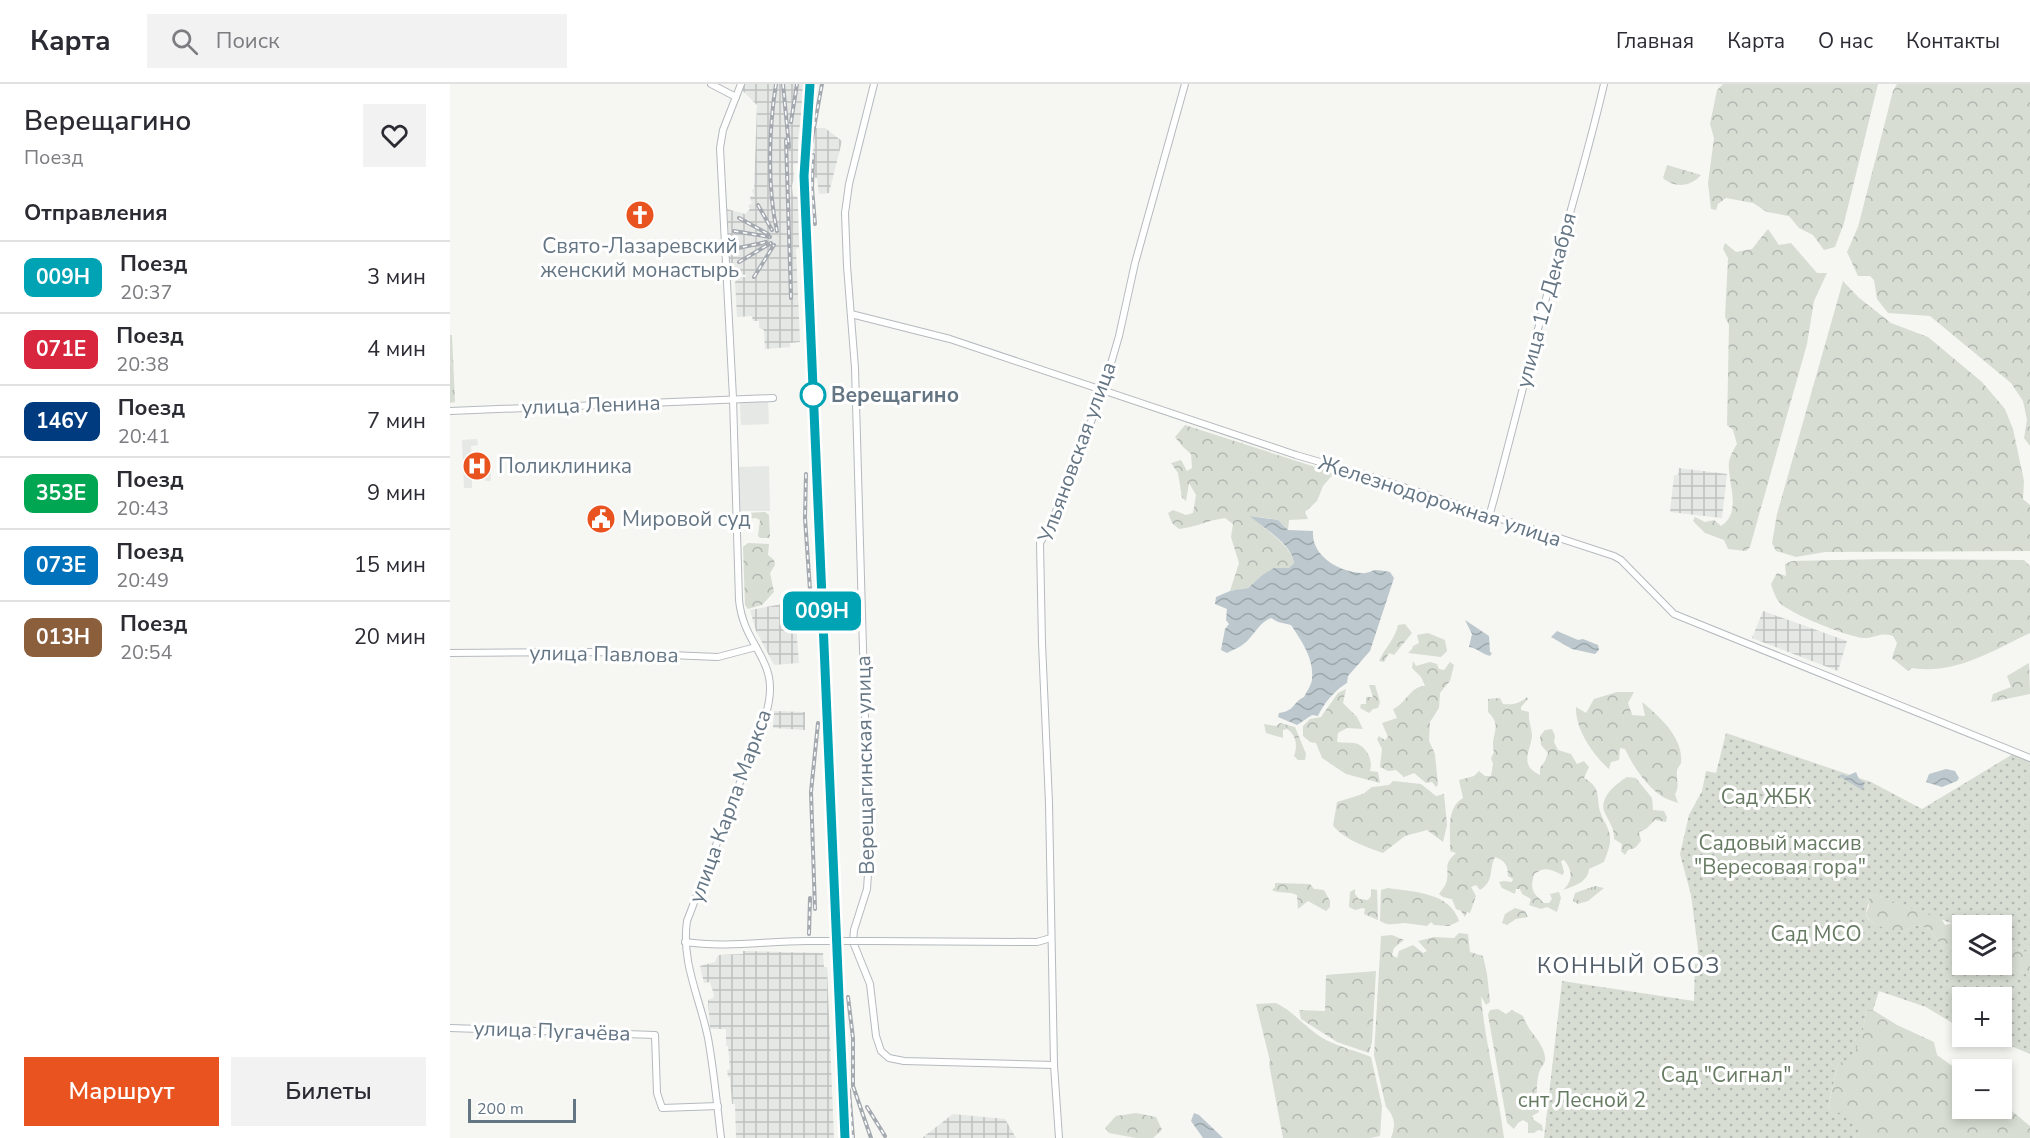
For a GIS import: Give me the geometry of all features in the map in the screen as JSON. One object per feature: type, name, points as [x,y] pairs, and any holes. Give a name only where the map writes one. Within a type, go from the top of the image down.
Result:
[{"type":"street","points":[[711,84],[736,97]]},
{"type":"street","name":"улица Карла Маркса","points":[[721,1138],[708,1037],[687,966],[685,942],[687,921],[769,705],[771,679],[763,658],[745,625],[739,600],[733,398],[720,148],[723,130],[741,84]]},
{"type":"street","name":"Верещагинская улица","points":[[874,84],[850,176],[846,204],[847,266],[855,368],[869,859],[867,889],[853,937],[855,950],[870,984],[878,1045],[885,1056],[895,1060],[1054,1065]]},
{"type":"street","name":"Ульяновская улица","points":[[1054,1065],[1049,803],[1042,653],[1040,543],[1052,524],[1103,391],[1119,336],[1135,263],[1185,84]]},
{"type":"street","name":"улица 12 Декабря","points":[[1489,517],[1569,213],[1594,130],[1604,84]]},
{"type":"street","name":"Железнодорожная улица","points":[[851,314],[950,339],[1103,391],[1614,556],[1621,560],[1674,614],[2030,758]]},
{"type":"street","name":"улица Ленина","points":[[450,411],[773,398]]},
{"type":"street","name":"улица Павлова","points":[[450,653],[596,652],[718,657],[756,647]]},
{"type":"street","points":[[685,942],[730,945],[807,941],[1037,942],[1051,938]]},
{"type":"street","name":"улица Пугачёва","points":[[450,1028],[655,1035],[657,1093],[662,1108],[718,1106]]},
{"type":"street","points":[[1054,1065],[1059,1138]]},
{"type":"shaded area","points":[[745,84],[805,84],[798,140],[798,163],[793,164],[792,186],[793,196],[797,196],[798,200],[799,248],[796,249],[800,342],[790,343],[790,347],[765,349],[764,330],[759,328],[759,321],[753,321],[752,316],[737,317],[735,282],[739,277],[746,277],[746,275],[740,274],[730,266],[726,229],[727,209],[745,214],[750,209],[748,206],[753,202],[750,196],[754,196],[752,190],[754,189],[757,105],[742,90]]},
{"type":"shaded area","points":[[815,128],[825,128],[842,141],[829,193],[819,194],[817,178],[811,177]]},
{"type":"shaded area","points":[[768,400],[769,424],[741,425],[740,401]]},
{"type":"shaded area","name":"Поликлиника","points":[[477,439],[478,445],[471,446],[472,461],[490,460],[491,481],[485,481],[484,472],[472,472],[472,488],[464,488],[462,440]]},
{"type":"shaded area","points":[[769,466],[770,511],[740,511],[738,467]]},
{"type":"shaded area","points":[[1679,468],[1727,474],[1722,518],[1670,512],[1674,475],[1678,475]]},
{"type":"shaded area","points":[[782,604],[783,610],[790,615],[789,625],[796,625],[799,663],[774,665],[756,631],[750,610]]},
{"type":"shaded area","points":[[1763,611],[1847,641],[1838,671],[1752,638]]},
{"type":"shaded area","points":[[774,711],[805,712],[805,730],[773,728]]},
{"type":"shaded area","points":[[743,951],[823,953],[824,967],[827,967],[834,1138],[736,1138],[735,1104],[732,1104],[730,1077],[728,1077],[727,1070],[730,1069],[726,1029],[710,1029],[708,1000],[714,995],[710,982],[704,983],[700,966],[715,962],[718,955],[743,954]]},
{"type":"shaded area","points":[[953,1114],[1005,1119],[1016,1138],[922,1138]]},
{"type":"green space","points":[[1723,84],[1878,84],[1844,223],[1835,247],[1824,250],[1813,235],[1799,228],[1789,216],[1767,212],[1753,203],[1726,198],[1718,204],[1716,210],[1711,209],[1708,183],[1714,138],[1710,124],[1717,90]]},
{"type":"green space","points":[[1897,84],[2030,84],[2030,446],[2024,438],[2027,420],[2023,401],[2011,383],[1930,316],[1888,313],[1877,299],[1874,280],[1870,276],[1858,276],[1847,252],[1858,227],[1893,91]]},
{"type":"green space","points":[[1667,165],[1701,175],[1688,184],[1673,184],[1663,178]]},
{"type":"green space","points":[[1768,229],[1779,245],[1791,243],[1817,273],[1827,273],[1814,301],[1807,344],[1750,547],[1746,551],[1728,549],[1724,540],[1705,533],[1693,521],[1695,517],[1705,522],[1714,520],[1721,526],[1728,520],[1733,505],[1729,462],[1737,444],[1733,430],[1727,425],[1729,325],[1725,317],[1728,258],[1723,249],[1725,243],[1736,252],[1752,249]]},
{"type":"green space","points":[[1843,281],[1858,297],[1891,323],[1928,337],[1982,382],[2005,409],[2013,429],[2024,481],[2023,499],[2030,505],[2030,551],[1825,552],[1796,557],[1776,551],[1772,543],[1777,514]]},
{"type":"green space","points":[[450,335],[452,335],[455,402],[450,403]]},
{"type":"green space","points":[[1185,425],[1334,473],[1323,486],[1317,501],[1305,512],[1308,519],[1289,520],[1288,530],[1278,520],[1251,516],[1288,549],[1294,563],[1289,568],[1261,576],[1248,588],[1230,591],[1239,563],[1231,537],[1233,524],[1225,518],[1179,529],[1172,523],[1168,513],[1173,510],[1186,515],[1193,513],[1196,495],[1189,483],[1186,501],[1182,498],[1178,473],[1171,463],[1181,460],[1187,471],[1192,468],[1191,454],[1175,437]]},
{"type":"green space","points":[[765,512],[769,515],[770,536],[760,538],[758,536],[760,520],[747,519],[743,516],[746,513]]},
{"type":"green space","points":[[748,543],[769,544],[768,555],[774,560],[775,565],[770,573],[774,592],[762,605],[748,609],[745,605],[743,547]]},
{"type":"green space","points":[[2024,560],[2030,566],[2030,633],[1958,665],[1928,669],[1912,668],[1908,671],[1892,658],[1897,643],[1893,636],[1885,634],[1859,637],[1821,624],[1785,607],[1779,602],[1771,584],[1777,573],[1786,576],[1785,564],[1792,561]]},
{"type":"green space","points":[[1405,624],[1412,633],[1394,655],[1389,653],[1384,662],[1379,661],[1395,635],[1398,625]]},
{"type":"green space","points":[[1428,633],[1445,640],[1447,651],[1441,657],[1408,653],[1413,646],[1419,643],[1417,635]]},
{"type":"green space","points":[[1413,661],[1416,666],[1430,662],[1444,670],[1450,662],[1454,665],[1450,681],[1440,693],[1439,708],[1430,722],[1429,741],[1435,754],[1438,785],[1436,787],[1432,782],[1426,783],[1414,773],[1404,777],[1396,770],[1388,771],[1380,767],[1382,749],[1377,739],[1379,736],[1385,740],[1388,737],[1382,723],[1397,718],[1393,709],[1416,689],[1425,686],[1421,677],[1412,668]]},
{"type":"green space","points":[[2029,663],[2030,694],[1991,702],[1993,694],[2011,687],[2007,676]]},
{"type":"green space","points":[[1369,685],[1375,685],[1380,702],[1378,708],[1369,713],[1360,708],[1361,704],[1366,704],[1366,697],[1373,697]]},
{"type":"green space","points":[[1346,689],[1343,703],[1357,717],[1363,729],[1347,728],[1338,733],[1337,742],[1356,743],[1362,746],[1370,759],[1370,771],[1378,772],[1380,783],[1346,774],[1322,758],[1316,743],[1310,742],[1303,736],[1303,726],[1310,719],[1321,717],[1338,693]]},
{"type":"green space","points":[[1617,692],[1634,692],[1628,703],[1632,715],[1645,716],[1642,702],[1663,721],[1679,745],[1681,763],[1677,770],[1678,786],[1675,794],[1678,803],[1662,796],[1649,786],[1625,749],[1620,748],[1619,760],[1611,762],[1609,769],[1586,741],[1578,724],[1576,707],[1586,713],[1594,699]]},
{"type":"green space","points":[[1527,697],[1521,710],[1529,712],[1532,736],[1527,757],[1529,767],[1540,775],[1540,768],[1548,753],[1541,745],[1540,736],[1545,730],[1552,729],[1558,750],[1571,754],[1577,764],[1584,761],[1589,767],[1584,778],[1596,789],[1600,811],[1609,833],[1608,850],[1604,862],[1589,869],[1586,877],[1580,883],[1563,890],[1569,883],[1571,875],[1564,860],[1561,861],[1564,872],[1562,875],[1548,869],[1534,874],[1533,890],[1544,903],[1549,903],[1552,899],[1550,894],[1559,892],[1561,898],[1557,912],[1547,907],[1541,909],[1529,905],[1531,899],[1522,894],[1520,889],[1516,889],[1515,894],[1502,888],[1499,882],[1512,882],[1513,879],[1508,876],[1505,864],[1495,857],[1488,883],[1480,890],[1476,885],[1471,887],[1476,896],[1470,913],[1467,912],[1465,917],[1461,911],[1456,909],[1452,899],[1439,894],[1446,882],[1448,863],[1456,853],[1450,851],[1450,829],[1451,815],[1457,803],[1463,798],[1459,780],[1474,776],[1479,771],[1485,776],[1491,776],[1493,764],[1491,758],[1494,752],[1493,741],[1496,727],[1493,717],[1488,712],[1488,699],[1500,698],[1503,704],[1510,704],[1519,703]]},
{"type":"green space","points":[[1280,723],[1295,727],[1306,754],[1305,760],[1298,760],[1294,756],[1295,741],[1287,729],[1283,730],[1283,738],[1266,733],[1264,724],[1276,726]]},
{"type":"green space","name":"Садовый массив \"Вересовая гора\"","points":[[1726,733],[1871,782],[1922,809],[2013,754],[2030,761],[2030,953],[2012,947],[2012,915],[1952,915],[1952,923],[1873,894],[1868,900],[1866,914],[1875,924],[1899,932],[1918,925],[1930,930],[1943,948],[1952,948],[1952,975],[2012,975],[2012,968],[2030,976],[2030,1054],[2012,1046],[2012,987],[1952,987],[1952,1023],[1926,1007],[1879,991],[1873,1010],[1866,1011],[1862,1037],[1850,1061],[1838,1063],[1828,1108],[1856,1120],[1859,1134],[1854,1138],[1544,1138],[1562,981],[1694,1001],[1695,964],[1697,964],[1698,949],[1691,895],[1680,854],[1689,815],[1702,791],[1706,771],[1716,773]]},
{"type":"green space","points":[[1627,777],[1636,778],[1652,798],[1653,810],[1664,811],[1667,817],[1666,822],[1655,820],[1639,832],[1641,841],[1625,855],[1621,851],[1622,844],[1614,839],[1603,806],[1610,791]]},
{"type":"green space","points":[[1393,781],[1421,784],[1436,796],[1444,794],[1447,825],[1443,842],[1427,830],[1405,836],[1383,853],[1350,839],[1333,826],[1337,802],[1363,794],[1372,787],[1389,785]]},
{"type":"green space","points":[[1275,883],[1310,884],[1314,889],[1324,890],[1330,901],[1330,907],[1326,911],[1308,901],[1298,909],[1297,895],[1272,890]]},
{"type":"green space","points":[[1595,886],[1604,888],[1588,901],[1578,904],[1573,901],[1575,893]]},
{"type":"green space","points":[[1388,888],[1430,895],[1439,899],[1448,904],[1459,921],[1449,926],[1434,925],[1431,922],[1427,926],[1383,923],[1380,921],[1381,890]]},
{"type":"green space","points":[[1355,889],[1355,894],[1359,899],[1368,900],[1371,896],[1371,889],[1377,890],[1378,920],[1364,914],[1365,909],[1363,908],[1355,910],[1349,907],[1350,892]]},
{"type":"green space","points":[[1873,894],[1941,918],[1945,925],[1952,923],[1952,948],[1943,948],[1930,930],[1918,925],[1895,932],[1875,924],[1866,914],[1869,906],[1868,900]]},
{"type":"green space","points":[[1515,908],[1525,911],[1528,917],[1516,919],[1507,925],[1502,923],[1505,914]]},
{"type":"green space","points":[[1459,933],[1468,934],[1470,952],[1483,956],[1487,974],[1490,1002],[1486,1005],[1481,996],[1504,1138],[1391,1138],[1394,1121],[1386,1107],[1374,1055],[1381,936],[1392,935],[1404,940],[1394,948],[1392,955],[1397,958],[1399,951],[1413,945],[1423,953],[1427,951],[1418,941],[1434,937],[1454,938]]},
{"type":"green space","points":[[2012,948],[2030,953],[2030,976],[2012,968]]},
{"type":"green space","points":[[1376,971],[1372,1042],[1369,1053],[1337,1042],[1301,1019],[1299,1010],[1325,1011],[1326,975]]},
{"type":"green space","points":[[1276,1003],[1326,1040],[1371,1057],[1382,1106],[1380,1136],[1283,1138],[1270,1061],[1256,1004]]},
{"type":"green space","points":[[1498,1009],[1506,1014],[1512,1010],[1523,1016],[1544,1051],[1545,1061],[1537,1084],[1539,1112],[1532,1116],[1542,1125],[1543,1131],[1528,1133],[1528,1123],[1523,1120],[1514,1129],[1507,1123],[1488,1015],[1490,1010]]},
{"type":"green space","points":[[1866,1010],[1873,1010],[1897,1025],[1934,1042],[1937,1055],[1952,1066],[1952,1119],[2012,1119],[2012,1111],[2030,1126],[2030,1138],[1854,1138],[1859,1134],[1828,1109],[1838,1063],[1862,1037]]},
{"type":"green space","points":[[1136,1113],[1156,1117],[1162,1130],[1153,1138],[1136,1138],[1109,1133],[1105,1128],[1116,1116]]},
{"type":"water","points":[[1250,516],[1278,520],[1288,530],[1313,531],[1317,548],[1322,555],[1344,570],[1364,573],[1375,570],[1384,571],[1390,572],[1394,578],[1370,651],[1348,676],[1347,683],[1326,702],[1318,716],[1312,715],[1297,725],[1278,717],[1279,713],[1288,710],[1304,697],[1312,681],[1309,657],[1291,625],[1271,618],[1261,624],[1242,645],[1227,653],[1221,650],[1225,629],[1229,624],[1226,620],[1227,609],[1215,604],[1216,597],[1230,591],[1248,588],[1274,568],[1289,568],[1294,563],[1288,549]]},
{"type":"water","points":[[1465,620],[1489,636],[1492,653],[1490,656],[1469,647],[1472,634]]},
{"type":"water","points":[[1557,631],[1598,645],[1599,650],[1595,654],[1572,649],[1551,637]]},
{"type":"water","points":[[1946,769],[1955,771],[1959,778],[1957,781],[1942,787],[1926,782],[1929,774]]},
{"type":"water","points":[[1856,772],[1859,779],[1865,783],[1862,790],[1839,776],[1842,774],[1847,776]]},
{"type":"water","points":[[1194,1113],[1223,1138],[1203,1138],[1191,1121]]},
{"type":"railway","points":[[776,84],[770,158],[777,231]]},
{"type":"railway","points":[[783,84],[789,147]]},
{"type":"railway","points":[[791,122],[797,84]]},
{"type":"railway","points":[[807,84],[802,133],[801,184],[842,1138]]},
{"type":"railway","points":[[809,162],[822,84]]},
{"type":"railway","points":[[786,140],[791,298]]},
{"type":"railway","points":[[813,155],[812,188],[815,224]]},
{"type":"railway","points":[[758,205],[772,230]]},
{"type":"railway","points":[[739,218],[768,234]]},
{"type":"railway","points":[[734,231],[770,237]]},
{"type":"railway","points":[[734,249],[766,242]]},
{"type":"railway","points":[[739,262],[771,243]]},
{"type":"railway","points":[[754,277],[774,245]]},
{"type":"railway","points":[[806,474],[805,518],[810,590]]},
{"type":"railway","points":[[815,909],[811,792],[818,723]]},
{"type":"railway","points":[[809,934],[810,898]]},
{"type":"railway","points":[[848,997],[853,1038],[853,1086],[871,1138]]},
{"type":"railway","points":[[849,1090],[853,1138]]},
{"type":"railway","points":[[867,1107],[885,1136]]},
{"type":"train","name":"009Н","points":[[810,84],[804,148],[804,176],[845,1138]]},
{"type":"place","name":"Свято-Лазаревский женский монастырь","points":[[640,215]]},
{"type":"place","name":"Верещагино","points":[[813,395]]},
{"type":"place","name":"Поликлиника","points":[[477,466]]},
{"type":"place","name":"Мировой суд","points":[[601,519]]},
{"type":"district","name":"КОННЫЙ ОБОЗ","points":[[1629,966]]},
{"type":"park label","name":"Сад ЖБК","points":[[1766,797]]},
{"type":"park label","name":"Сад МСО","points":[[1816,934]]},
{"type":"park label","name":"Сад \"Сигнал\"","points":[[1726,1075]]},
{"type":"park label","name":"снт Лесной 2","points":[[1582,1100]]}]
